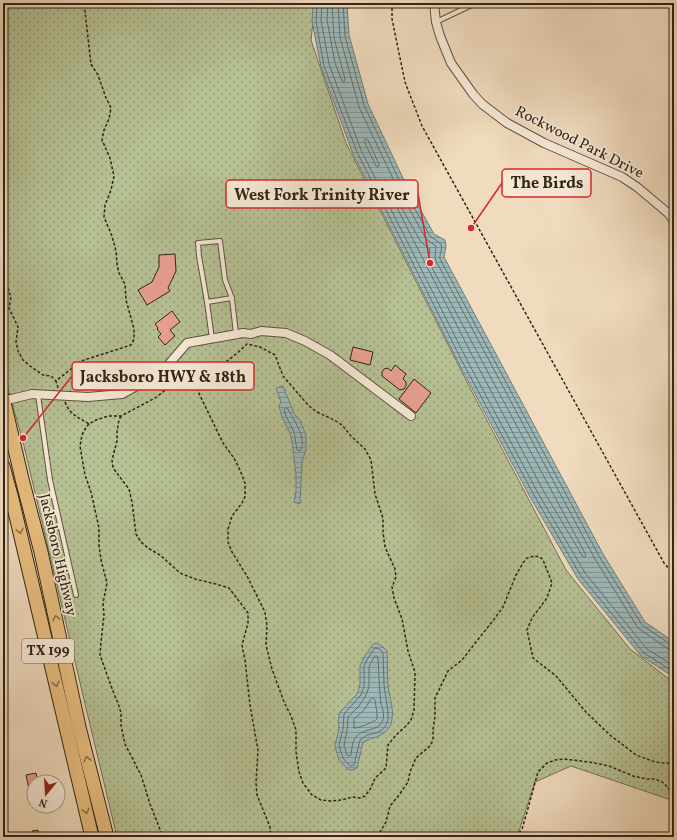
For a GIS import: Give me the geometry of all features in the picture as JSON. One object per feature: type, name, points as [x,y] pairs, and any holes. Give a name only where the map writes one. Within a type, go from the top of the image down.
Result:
[{"type":"main road","name":"Jacksboro Highway","points":[[3,400],[41,552],[76,712],[107,837]]},
{"type":"main road","name":"Jacksboro Highway","points":[[3,466],[92,837]]},
{"type":"main road","points":[[63,714],[76,712]]},
{"type":"street","name":"Rockwood Park Drive","points":[[434,3],[436,22],[451,63],[482,104],[507,123],[544,143],[622,177],[637,186],[668,213],[674,221]]},
{"type":"street","points":[[3,400],[32,394],[88,397],[122,394],[162,372],[187,343],[243,333],[251,334],[261,331],[286,334],[305,341],[330,355],[411,416]]},
{"type":"lane","points":[[436,22],[476,3]]},
{"type":"lane","points":[[212,338],[198,243],[220,241],[225,280],[232,298],[236,334]]},
{"type":"lane","points":[[207,302],[232,298]]},
{"type":"lane","points":[[38,394],[50,480],[76,594]]},
{"type":"path","points":[[56,381],[81,361],[131,345],[134,339],[134,329],[126,300],[125,284],[117,264],[116,251],[112,236],[104,217],[105,205],[111,190],[114,176],[110,158],[102,140],[111,108],[98,75],[91,64],[84,3]]},
{"type":"path","points":[[392,3],[392,19],[405,82],[422,126],[664,563],[674,575]]},
{"type":"path","points":[[3,279],[11,298],[9,308],[18,327],[16,342],[18,351],[23,360],[43,375],[51,376],[56,381],[58,389],[68,410],[76,417],[89,424]]},
{"type":"path","points":[[163,837],[150,804],[141,775],[125,744],[119,708],[100,655],[104,615],[103,603],[107,583],[101,560],[99,528],[91,492],[85,474],[80,446],[82,435],[86,427],[96,420],[108,416],[121,416],[155,398],[172,385],[185,379],[191,377],[204,374],[226,362],[248,344],[260,347],[275,356],[283,376],[309,406],[317,412],[342,424],[351,436],[365,449],[371,460],[375,494],[383,518],[385,547],[395,569],[396,577],[392,587],[394,598],[402,619],[408,651],[415,672],[414,710],[409,723],[388,745],[386,768],[375,778],[371,788],[365,796],[360,798],[352,797],[331,801],[321,800],[312,795],[303,783],[299,772],[297,758],[296,730],[272,669],[266,645],[267,626],[265,612],[228,542],[228,529],[232,516],[245,497],[245,483],[234,458],[223,443],[191,377]]},
{"type":"path","points":[[121,416],[112,460],[113,468],[129,489],[136,534],[141,542],[160,555],[180,573],[195,579],[229,588],[248,612],[248,623],[242,645],[258,750],[256,783],[257,795],[270,827],[271,837]]},
{"type":"path","points":[[377,837],[386,822],[390,806],[408,782],[410,772],[416,758],[431,744],[433,739],[435,716],[435,698],[448,671],[462,660],[495,618],[503,607],[516,575],[523,563],[527,558],[534,556],[543,560],[552,583],[547,598],[532,618],[527,630],[533,658],[556,676],[586,712],[610,735],[636,755],[655,762],[674,764]]},
{"type":"path","points":[[516,837],[522,829],[538,772],[547,763],[555,760],[589,762],[609,766],[633,776],[655,779],[664,783],[674,796]]},
{"type":"green space","points":[[3,3],[315,3],[311,40],[346,143],[472,392],[566,570],[630,649],[674,683],[674,801],[571,766],[535,782],[517,837],[117,837],[23,442],[3,371]]},
{"type":"water","points":[[313,3],[347,3],[349,35],[368,104],[403,178],[434,234],[445,240],[446,246],[444,257],[603,554],[645,622],[674,642],[674,677],[641,656],[578,579],[530,497],[459,364],[353,154],[321,67],[312,21]]},
{"type":"water","points":[[283,386],[294,413],[301,422],[306,436],[306,449],[302,462],[300,504],[294,502],[296,475],[292,441],[290,433],[282,417],[279,406],[281,402],[276,388]]},
{"type":"water","points":[[376,643],[387,651],[388,685],[392,711],[391,723],[383,734],[363,742],[357,768],[352,770],[347,769],[339,760],[335,745],[339,729],[338,721],[340,712],[357,694],[360,685],[360,666],[373,644]]},
{"type":"building","points":[[175,254],[176,271],[168,288],[170,291],[147,305],[138,290],[152,282],[159,267],[159,255]]},
{"type":"building","points":[[172,311],[180,322],[170,330],[175,336],[165,345],[158,337],[161,334],[155,324]]},
{"type":"building","points":[[353,347],[373,352],[370,365],[350,360]]},
{"type":"building","points":[[395,365],[406,374],[403,379],[406,382],[404,389],[400,390],[382,376],[384,369],[388,368],[391,371]]},
{"type":"building","points":[[414,379],[431,393],[416,413],[399,399]]},
{"type":"building","points":[[38,830],[39,837],[33,837],[32,831]]},
{"type":"building","points":[[62,833],[63,837],[51,837],[50,835]]},
{"type":"place","name":"The Birds","points":[[471,228]]},
{"type":"place","name":"West Fork Trinity River","points":[[430,263]]},
{"type":"place","name":"Jacksboro HWY & 18th","points":[[23,438]]}]
